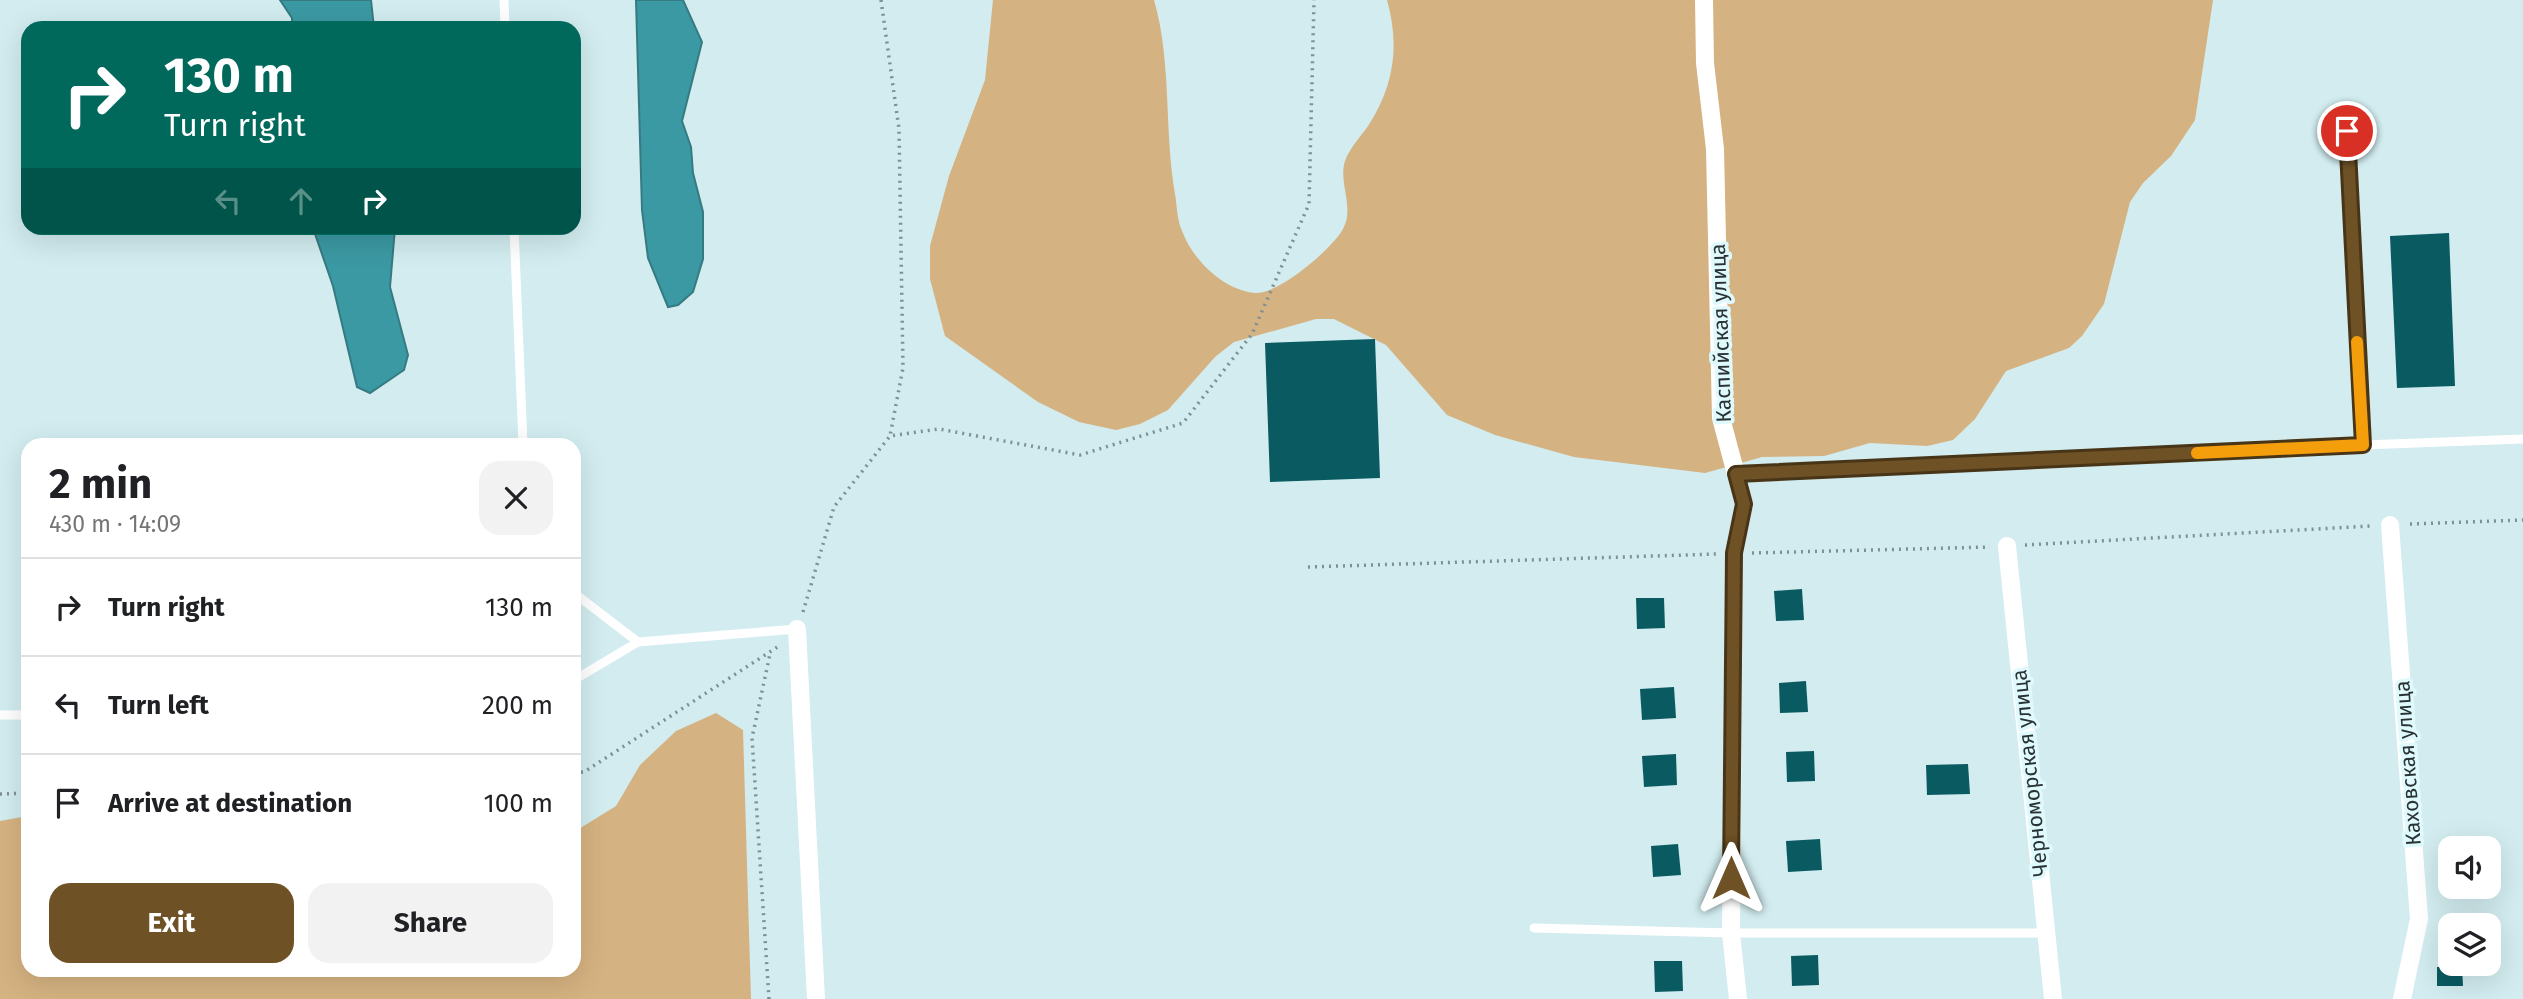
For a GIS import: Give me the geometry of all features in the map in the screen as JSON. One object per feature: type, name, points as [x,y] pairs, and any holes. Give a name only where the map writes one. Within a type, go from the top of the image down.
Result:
[{"type":"street","name":"Каспийская улица","points":[[1704,0],[1705,64],[1715,149],[1721,418],[1744,504],[1734,553],[1731,933],[1738,999]]},
{"type":"street","name":"Каховская улица","points":[[2390,525],[2419,919],[2402,999]]},
{"type":"street","name":"Черноморская улица","points":[[2007,546],[2053,999]]},
{"type":"street","points":[[797,629],[816,999]]},
{"type":"lane","points":[[504,0],[505,21]]},
{"type":"lane","points":[[2347,131],[2363,445]]},
{"type":"lane","points":[[514,235],[523,438]]},
{"type":"lane","points":[[1736,474],[2523,439]]},
{"type":"lane","points":[[581,598],[638,642]]},
{"type":"lane","points":[[581,676],[638,642],[797,629]]},
{"type":"lane","points":[[0,715],[21,715]]},
{"type":"lane","points":[[1534,928],[1731,933],[2046,933]]},
{"type":"path","points":[[581,772],[770,654],[797,629],[834,508],[890,436],[903,368],[899,142],[881,0]]},
{"type":"path","points":[[890,436],[939,429],[1080,455],[1183,423],[1252,334],[1309,204],[1314,0]]},
{"type":"path","points":[[1308,567],[2007,546],[2523,520]]},
{"type":"path","points":[[769,999],[752,738],[770,654]]},
{"type":"path","points":[[0,794],[21,793]]},
{"type":"shaded area","points":[[993,0],[1154,0],[1166,72],[1172,170],[1180,227],[1201,263],[1211,272],[1232,286],[1255,293],[1277,287],[1304,269],[1328,248],[1343,229],[1347,212],[1343,178],[1345,161],[1377,111],[1389,81],[1394,50],[1387,0],[2213,0],[2195,120],[2171,156],[2143,183],[2130,202],[2104,304],[2082,336],[2069,348],[2006,371],[1975,419],[1953,440],[1927,446],[1870,443],[1824,456],[1762,457],[1705,473],[1574,457],[1495,435],[1447,415],[1386,345],[1334,319],[1316,319],[1234,342],[1215,357],[1168,410],[1140,424],[1116,430],[1079,422],[1038,402],[945,336],[930,279],[930,246],[949,176],[985,80]]},
{"type":"shaded area","points":[[716,713],[743,730],[751,999],[0,999],[0,821],[21,817],[21,977],[581,977],[581,828],[616,806],[640,765],[676,731]]},
{"type":"water","points":[[280,0],[371,0],[373,21],[292,21]]},
{"type":"water","points":[[636,0],[683,0],[702,42],[682,121],[691,147],[693,173],[703,212],[703,259],[693,292],[678,305],[668,307],[648,258],[642,210]]},
{"type":"water","points":[[315,235],[394,235],[390,287],[408,355],[404,370],[370,393],[357,387],[333,286]]},
{"type":"building","points":[[2449,233],[2455,386],[2397,388],[2390,236]]},
{"type":"building","points":[[1375,339],[1380,478],[1270,482],[1265,343]]},
{"type":"building","points":[[1802,589],[1804,620],[1776,621],[1774,591]]},
{"type":"building","points":[[1636,598],[1664,598],[1665,628],[1637,629]]},
{"type":"building","points":[[1806,681],[1808,712],[1780,713],[1779,683]]},
{"type":"building","points":[[1674,687],[1676,718],[1642,720],[1640,689]]},
{"type":"building","points":[[1814,751],[1815,781],[1787,782],[1786,752]]},
{"type":"building","points":[[1676,754],[1677,785],[1644,787],[1642,756]]},
{"type":"building","points":[[1968,764],[1970,794],[1927,795],[1926,765]]},
{"type":"building","points":[[1820,839],[1822,870],[1788,872],[1786,841]]},
{"type":"building","points":[[1678,844],[1681,875],[1653,877],[1651,846]]},
{"type":"building","points":[[1818,955],[1819,985],[1792,986],[1791,956]]},
{"type":"building","points":[[1654,961],[1682,961],[1683,991],[1655,992]]},
{"type":"building","points":[[2437,967],[2438,976],[2462,976],[2463,986],[2437,986]]},
{"type":"slow traffic","points":[[2197,453],[2363,445],[2357,342]]},
{"type":"route","points":[[1731,878],[1734,553],[1744,504],[1736,474],[2363,445],[2347,131]]}]
